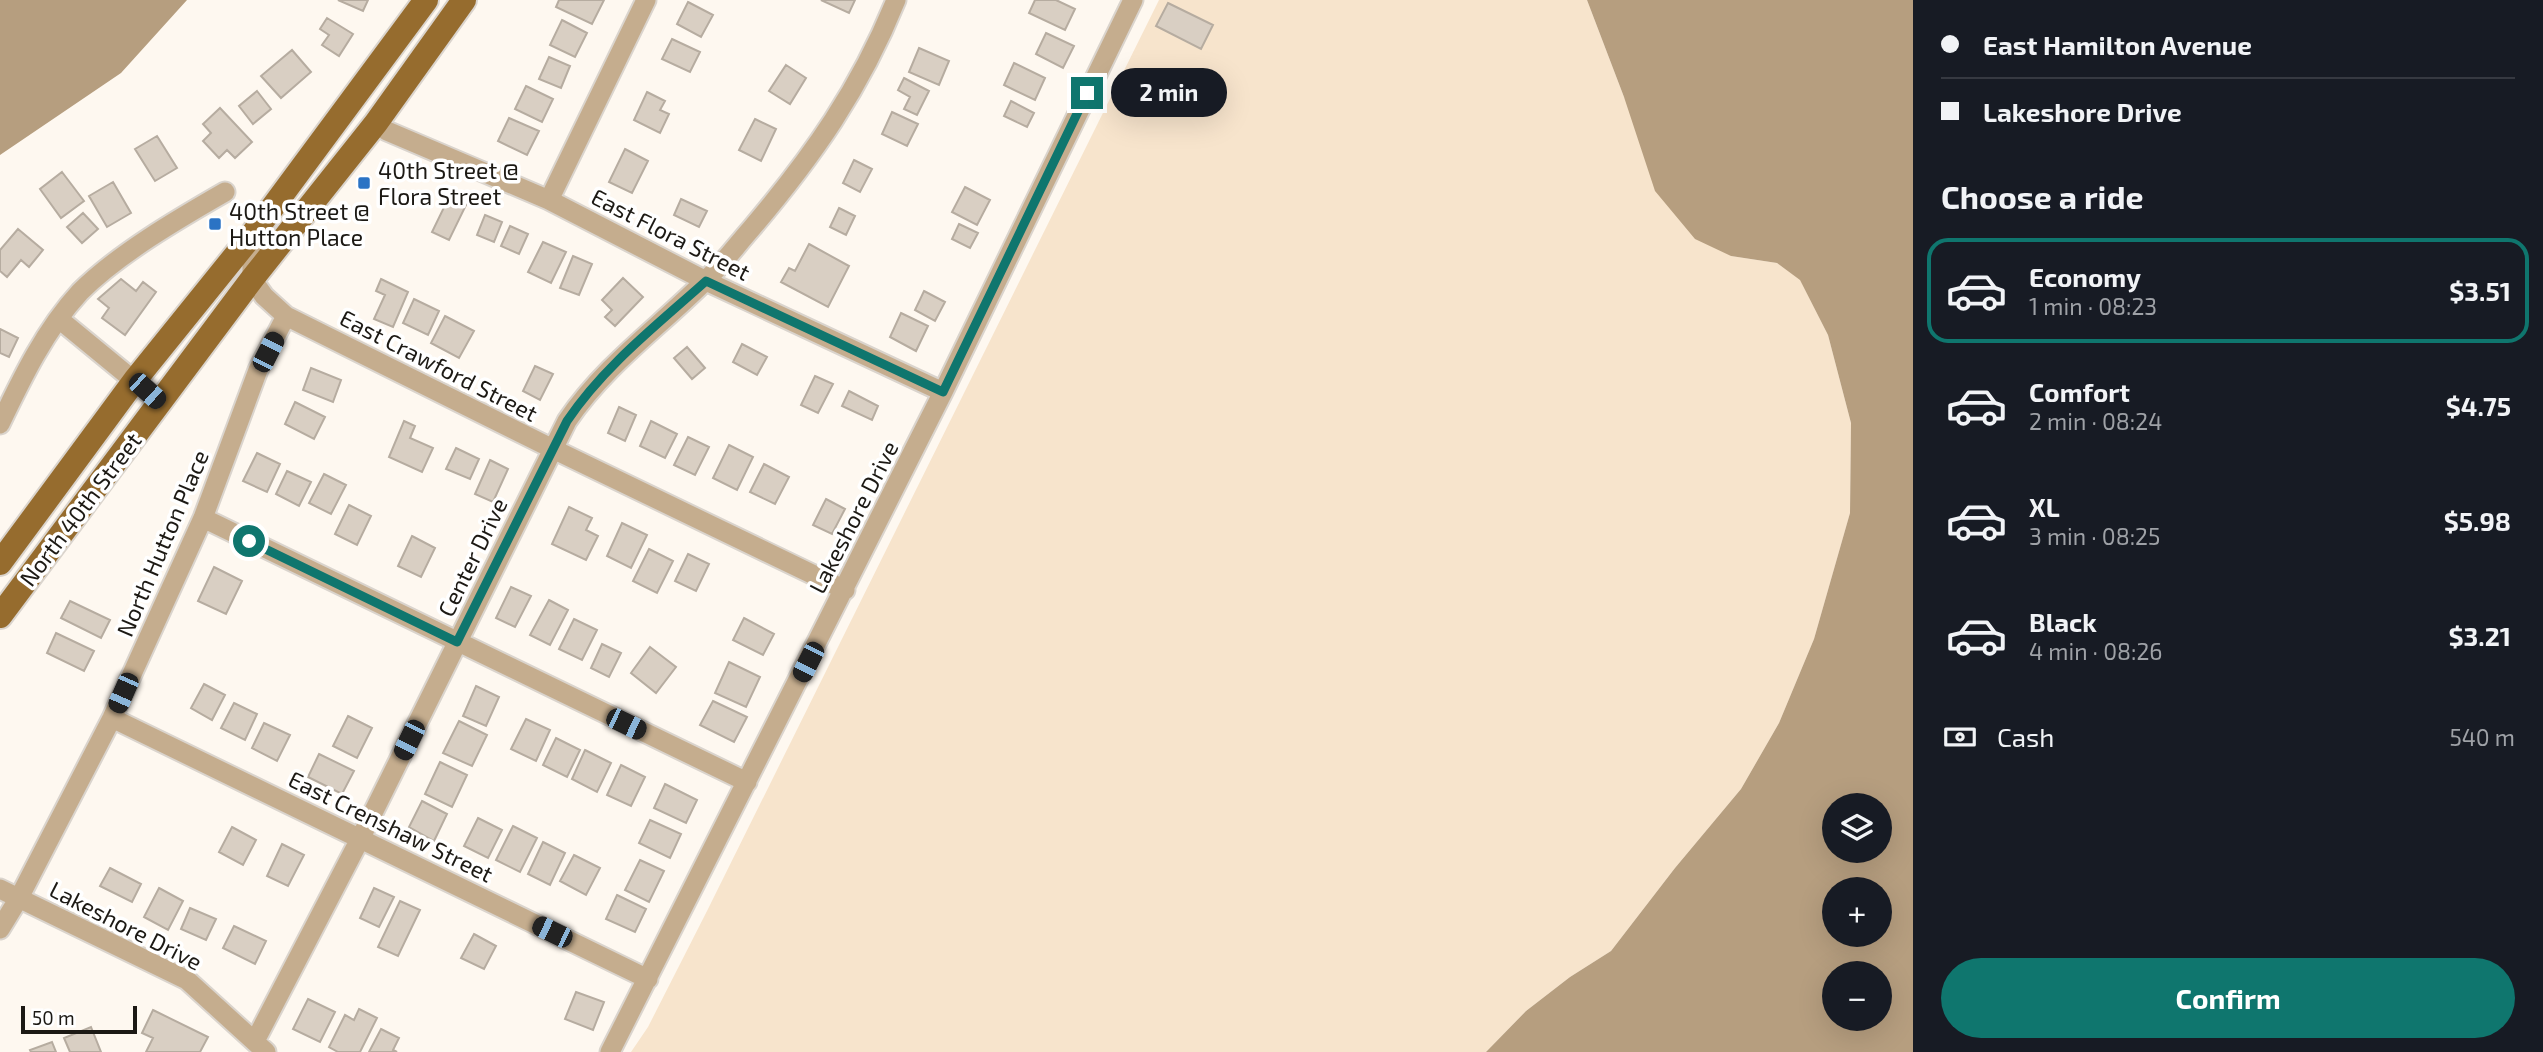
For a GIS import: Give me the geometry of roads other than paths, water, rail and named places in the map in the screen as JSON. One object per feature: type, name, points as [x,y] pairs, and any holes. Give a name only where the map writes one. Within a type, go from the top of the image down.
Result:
[{"type":"main road","name":"North 40th Street","points":[[0,563],[135,380],[252,235],[426,0]]},
{"type":"main road","name":"North 40th Street","points":[[0,615],[252,279],[376,123],[464,0]]},
{"type":"street","points":[[549,200],[646,0]]},
{"type":"street","name":"Center Drive","points":[[261,1046],[360,839],[567,421],[610,367],[706,281],[802,168],[851,95],[896,0]]},
{"type":"street","name":"Lakeshore Drive","points":[[610,1052],[845,590],[1133,0]]},
{"type":"street","name":"East Flora Street","points":[[376,123],[387,131],[549,200],[706,281],[943,392]]},
{"type":"street","points":[[0,424],[28,367],[59,318],[80,293],[107,269],[225,192]]},
{"type":"street","points":[[252,235],[252,279]]},
{"type":"street","name":"East Crawford Street","points":[[252,279],[264,296],[286,316],[845,590]]},
{"type":"street","name":"North Hutton Place","points":[[19,898],[111,718],[202,518],[258,370],[286,316]]},
{"type":"street","points":[[59,318],[160,402]]},
{"type":"street","points":[[202,518],[747,782]]},
{"type":"street","name":"East Crenshaw Street","points":[[111,718],[648,979]]},
{"type":"street","points":[[0,889],[19,898]]},
{"type":"street","name":"Lakeshore Drive","points":[[0,929],[19,898],[187,980],[261,1046]]},
{"type":"place","name":"40th Street @ Flora Street","points":[[364,183]]},
{"type":"place","name":"40th Street @ Hutton Place","points":[[215,224]]}]
